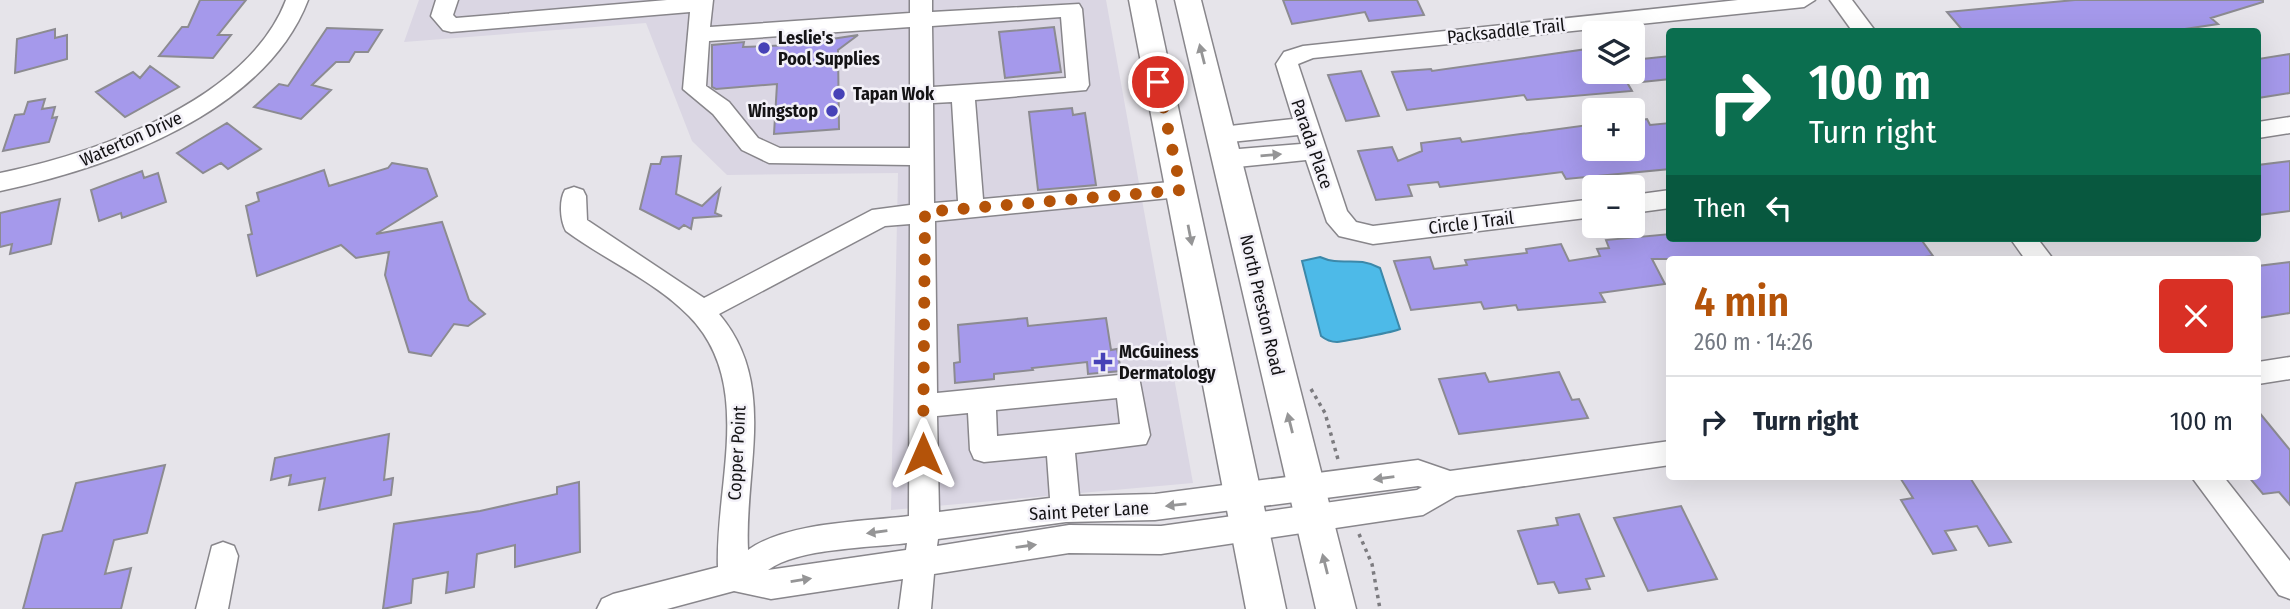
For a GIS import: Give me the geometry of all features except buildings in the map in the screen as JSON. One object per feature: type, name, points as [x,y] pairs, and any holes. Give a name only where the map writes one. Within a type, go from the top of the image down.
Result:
[{"type":"main road","points":[[1142,0],[1266,609]]},
{"type":"main road","name":"North Preston Road","points":[[1188,0],[1336,609]]},
{"type":"street","name":"Waterton Drive","points":[[0,181],[66,167],[186,115],[257,61],[284,30],[297,0]]},
{"type":"street","points":[[459,0],[445,8],[451,24],[573,7],[701,2],[694,89],[722,108],[750,144],[777,157],[923,156]]},
{"type":"street","points":[[699,35],[1000,0]]},
{"type":"street","name":"Packsaddle Trail","points":[[1292,57],[1311,51],[1804,0]]},
{"type":"street","points":[[1841,0],[1862,28]]},
{"type":"street","points":[[923,96],[1078,85],[1070,4],[958,5]]},
{"type":"street","points":[[915,609],[924,526],[925,212],[921,9]]},
{"type":"street","name":"Parada Place","points":[[1292,57],[1287,64],[1288,73],[1340,223],[1348,229]]},
{"type":"street","points":[[963,93],[971,209]]},
{"type":"street","points":[[2261,130],[2290,125]]},
{"type":"street","points":[[1224,147],[1307,126]]},
{"type":"street","points":[[1224,147],[1314,151]]},
{"type":"street","points":[[702,311],[881,216],[1181,190]]},
{"type":"street","name":"Copper Point","points":[[574,196],[575,224],[600,244],[667,281],[702,311],[727,344],[739,378],[742,436],[730,546],[734,577]]},
{"type":"street","points":[[1645,203],[1666,200]]},
{"type":"street","name":"Circle J Trail","points":[[1348,229],[1373,235],[1582,209]]},
{"type":"street","points":[[2026,242],[2038,256]]},
{"type":"street","points":[[2261,373],[2290,368]]},
{"type":"street","points":[[923,406],[981,400],[1129,385],[1136,435],[984,450],[981,400]]},
{"type":"street","points":[[1060,442],[1066,509]]},
{"type":"street","name":"Saint Peter Lane","points":[[734,577],[771,585],[1069,539],[1161,540],[1247,513],[1310,504],[1423,502],[1450,484],[1666,454]]},
{"type":"street","points":[[2209,480],[2290,585]]},
{"type":"street","name":"Saint Peter Lane","points":[[613,609],[734,577],[769,552],[816,541],[1066,509],[1155,507],[1247,513]]},
{"type":"street","points":[[212,609],[223,556]]},
{"type":"shaded area","points":[[419,0],[1106,0],[1193,483],[891,510],[898,173],[727,175],[692,141],[646,23],[404,42]]},
{"type":"water","points":[[1320,257],[1335,261],[1364,262],[1380,268],[1400,329],[1337,342],[1321,336],[1302,261]]},
{"type":"place","name":"Leslie's Pool Supplies","points":[[764,48]]},
{"type":"place","name":"Tapan Wok","points":[[839,94]]},
{"type":"place","name":"Wingstop","points":[[832,111]]},
{"type":"place","name":"McGuiness Dermatology","points":[[1103,362]]},
{"type":"route","points":[[923,454],[925,212],[1181,190],[1158,82]]}]
